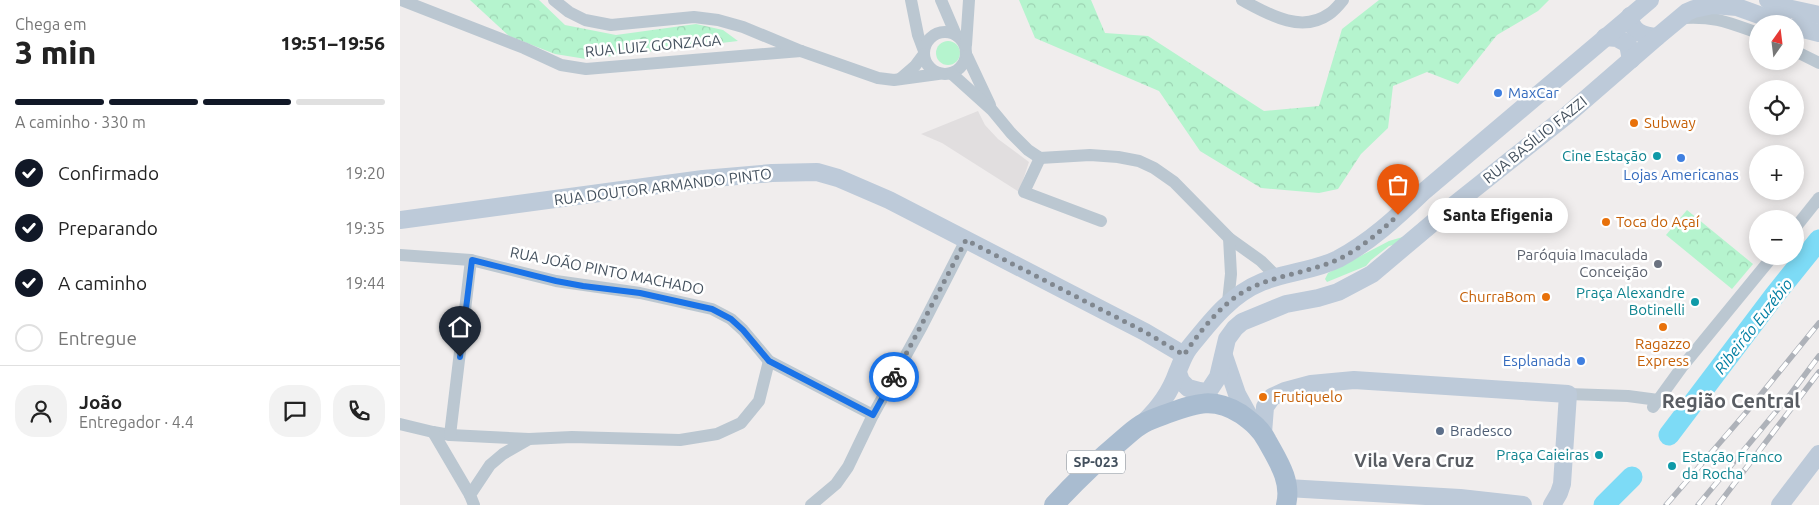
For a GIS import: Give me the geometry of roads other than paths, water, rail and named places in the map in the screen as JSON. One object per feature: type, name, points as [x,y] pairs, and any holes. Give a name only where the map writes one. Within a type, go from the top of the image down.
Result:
[{"type":"main road","name":"RUA BASÍLIO FAZZI","points":[[1650,0],[1422,193],[1386,226],[1360,246],[1336,260],[1261,282],[1228,302],[1184,355],[1178,373],[1181,381],[1188,388],[1205,392],[1214,384],[1224,355],[1227,339],[1242,322],[1286,304],[1332,294],[1384,266],[1454,205],[1566,116],[1657,36],[1694,8],[1713,5],[1737,7],[1759,15]]},
{"type":"main road","points":[[1768,0],[1786,8],[1819,15]]},
{"type":"main road","points":[[1630,16],[1632,26],[1637,32],[1657,36]]},
{"type":"main road","points":[[1804,29],[1819,33]]},
{"type":"main road","points":[[1605,37],[1618,38],[1628,44],[1631,60]]},
{"type":"main road","name":"RUA DOUTOR ARMANDO PINTO","points":[[400,220],[703,179],[772,172],[817,172],[838,178],[889,200],[1145,332],[1184,355]]},
{"type":"main road","points":[[1302,271],[1300,281],[1302,288],[1312,299]]},
{"type":"main road","points":[[1277,277],[1284,290],[1286,304]]},
{"type":"main road","name":"SP-023","points":[[1224,355],[1237,394],[1282,466],[1286,497]]},
{"type":"main road","name":"SP-023","points":[[1054,505],[1079,478],[1143,423],[1161,404],[1178,373]]},
{"type":"main road","points":[[1258,428],[1265,407],[1272,397],[1285,391],[1311,384],[1354,380],[1568,394],[1562,484],[1552,505]]},
{"type":"main road","name":"SP-023","points":[[1143,423],[1203,402],[1223,405],[1233,409],[1258,428]]},
{"type":"main road","points":[[1780,505],[1819,454]]},
{"type":"main road","points":[[1286,497],[1460,498],[1523,505]]},
{"type":"street","name":"RUA LUIZ GONZAGA","points":[[401,0],[524,48],[561,65],[586,69],[801,51]]},
{"type":"street","points":[[554,0],[569,12],[597,23],[611,25],[694,17],[710,19],[744,27],[801,51],[878,78],[900,79],[952,74],[963,66],[966,51],[969,0]]},
{"type":"street","points":[[911,0],[918,35],[928,66],[938,74]]},
{"type":"street","points":[[942,0],[956,35]]},
{"type":"street","points":[[1242,0],[1274,16],[1307,23],[1318,21],[1331,14],[1343,0]]},
{"type":"street","points":[[1680,18],[1700,17],[1723,20],[1749,30]]},
{"type":"street","points":[[900,79],[915,66],[924,53],[929,39],[935,34],[949,32],[962,39],[992,110]]},
{"type":"street","points":[[1804,56],[1819,63]]},
{"type":"street","points":[[952,74],[992,110],[1011,134],[1040,158],[1090,155],[1118,156],[1139,161],[1154,168],[1174,182],[1229,238],[1261,261],[1277,277]]},
{"type":"street","points":[[1040,158],[1024,192],[1101,221]]},
{"type":"street","points":[[1804,217],[1819,198]]},
{"type":"street","points":[[1228,302],[1230,274],[1229,238]]},
{"type":"street","points":[[812,505],[836,484],[848,467],[873,415],[922,326],[966,240]]},
{"type":"street","name":"RUA JOÃO PINTO MACHADO","points":[[400,255],[472,260],[556,281],[640,293],[712,309],[731,319],[743,330],[769,361]]},
{"type":"street","points":[[450,435],[472,260]]},
{"type":"street","points":[[1568,394],[1628,396],[1655,404],[1682,367],[1766,265]]},
{"type":"street","points":[[400,424],[450,435],[529,439],[572,437],[680,440],[717,434],[741,423],[759,401],[769,361],[873,415]]},
{"type":"street","points":[[432,432],[472,500]]},
{"type":"street","points":[[472,500],[490,465],[503,454],[529,439]]},
{"type":"waterway","name":"Ribeirão Euzébio","points":[[1669,435],[1774,296],[1819,240]]},
{"type":"waterway","points":[[1604,505],[1632,477]]},
{"type":"railway","points":[[1666,505],[1749,409],[1819,323]]},
{"type":"railway","points":[[1698,505],[1789,396],[1819,356]]},
{"type":"railway","points":[[1718,505],[1819,372]]},
{"type":"place","name":"MaxCar","points":[[1498,93]]},
{"type":"place","name":"Subway","points":[[1634,123]]},
{"type":"place","name":"Cine Estação","points":[[1657,156]]},
{"type":"place","name":"Lojas Americanas","points":[[1681,158]]},
{"type":"place","name":"Santa Efigenia","points":[[1398,215]]},
{"type":"place","name":"Toca do Açaí","points":[[1606,222]]},
{"type":"place","name":"Paróquia Imaculada Conceição","points":[[1658,264]]},
{"type":"place","name":"ChurraBom","points":[[1546,297]]},
{"type":"place","name":"Praça Alexandre Botinelli","points":[[1695,302]]},
{"type":"place","name":"Ragazzo Express","points":[[1663,327]]},
{"type":"place","name":"Esplanada","points":[[1581,361]]},
{"type":"place","name":"Frutiquelo","points":[[1263,397]]},
{"type":"place","name":"Bradesco","points":[[1440,431]]},
{"type":"place","name":"Praça Caieiras","points":[[1599,455]]},
{"type":"place","name":"Estação Franco da Rocha","points":[[1672,466]]},
{"type":"district","name":"Região Central","points":[[1731,401]]},
{"type":"district","name":"Vila Vera Cruz","points":[[1414,461]]}]
